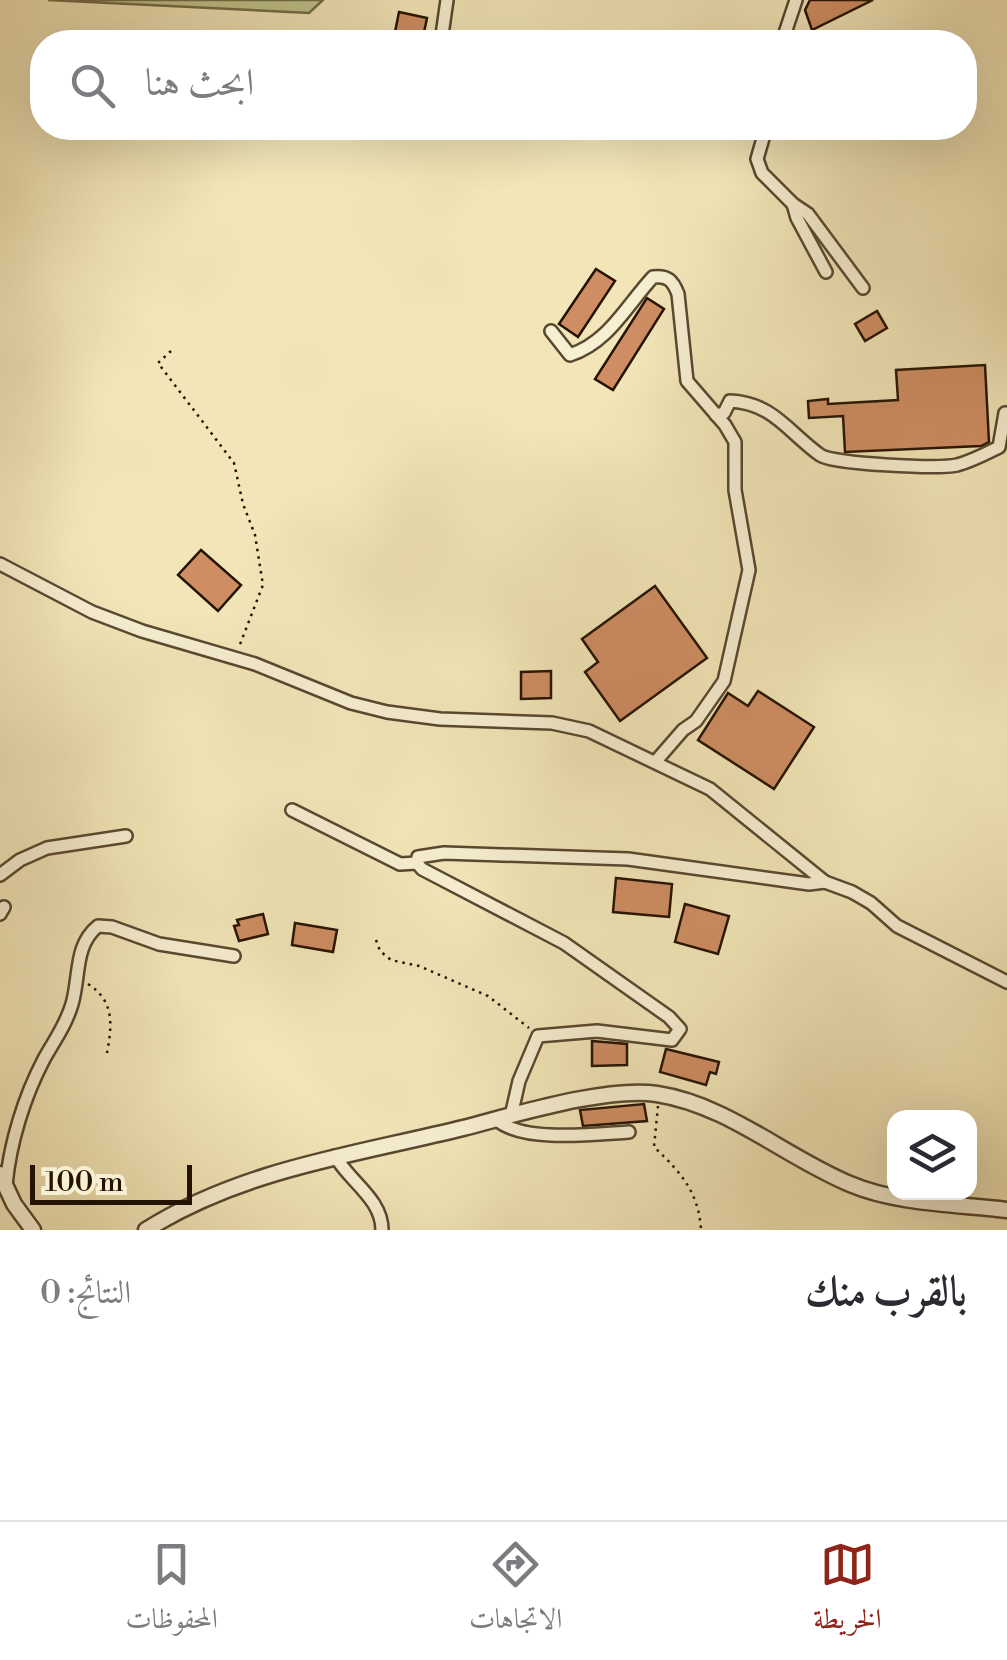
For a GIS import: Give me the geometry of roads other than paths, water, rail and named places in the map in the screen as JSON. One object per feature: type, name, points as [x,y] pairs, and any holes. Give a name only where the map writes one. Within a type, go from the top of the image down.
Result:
[{"type":"street","points":[[443,30],[447,0]]},
{"type":"street","points":[[786,30],[796,0]]},
{"type":"street","points":[[762,140],[756,159],[762,173],[808,214],[863,288]]},
{"type":"street","points":[[793,204],[826,272]]},
{"type":"street","points":[[551,331],[570,355],[584,350],[605,336],[653,277],[663,276],[673,282],[678,294],[686,381],[735,442],[735,490],[749,570],[724,681],[696,721],[682,730],[656,761]]},
{"type":"street","points":[[716,415],[724,413],[730,401],[764,406],[823,458],[937,466],[975,460],[999,447],[1005,413]]},
{"type":"street","points":[[0,564],[92,612],[235,658],[337,698],[387,712],[493,723],[552,724],[589,731],[710,789],[825,882],[852,892],[897,926],[1007,982]]},
{"type":"street","points":[[292,810],[400,864],[416,863],[564,943],[668,1018],[680,1031],[670,1040],[597,1031],[538,1036],[504,1118]]},
{"type":"street","points":[[0,875],[20,860],[47,848],[126,836]]},
{"type":"street","points":[[416,863],[418,856],[429,853],[567,855],[628,859],[809,884],[825,882]]},
{"type":"street","points":[[33,1230],[3,1179],[23,1110],[68,1016],[83,942],[98,926],[112,927],[159,944],[234,956]]},
{"type":"street","points":[[146,1230],[230,1187],[335,1156],[617,1093],[659,1094],[708,1110],[852,1186],[1007,1210]]},
{"type":"street","points":[[504,1118],[510,1128],[554,1134],[629,1132]]},
{"type":"street","points":[[335,1156],[355,1185],[380,1210],[382,1230]]}]
